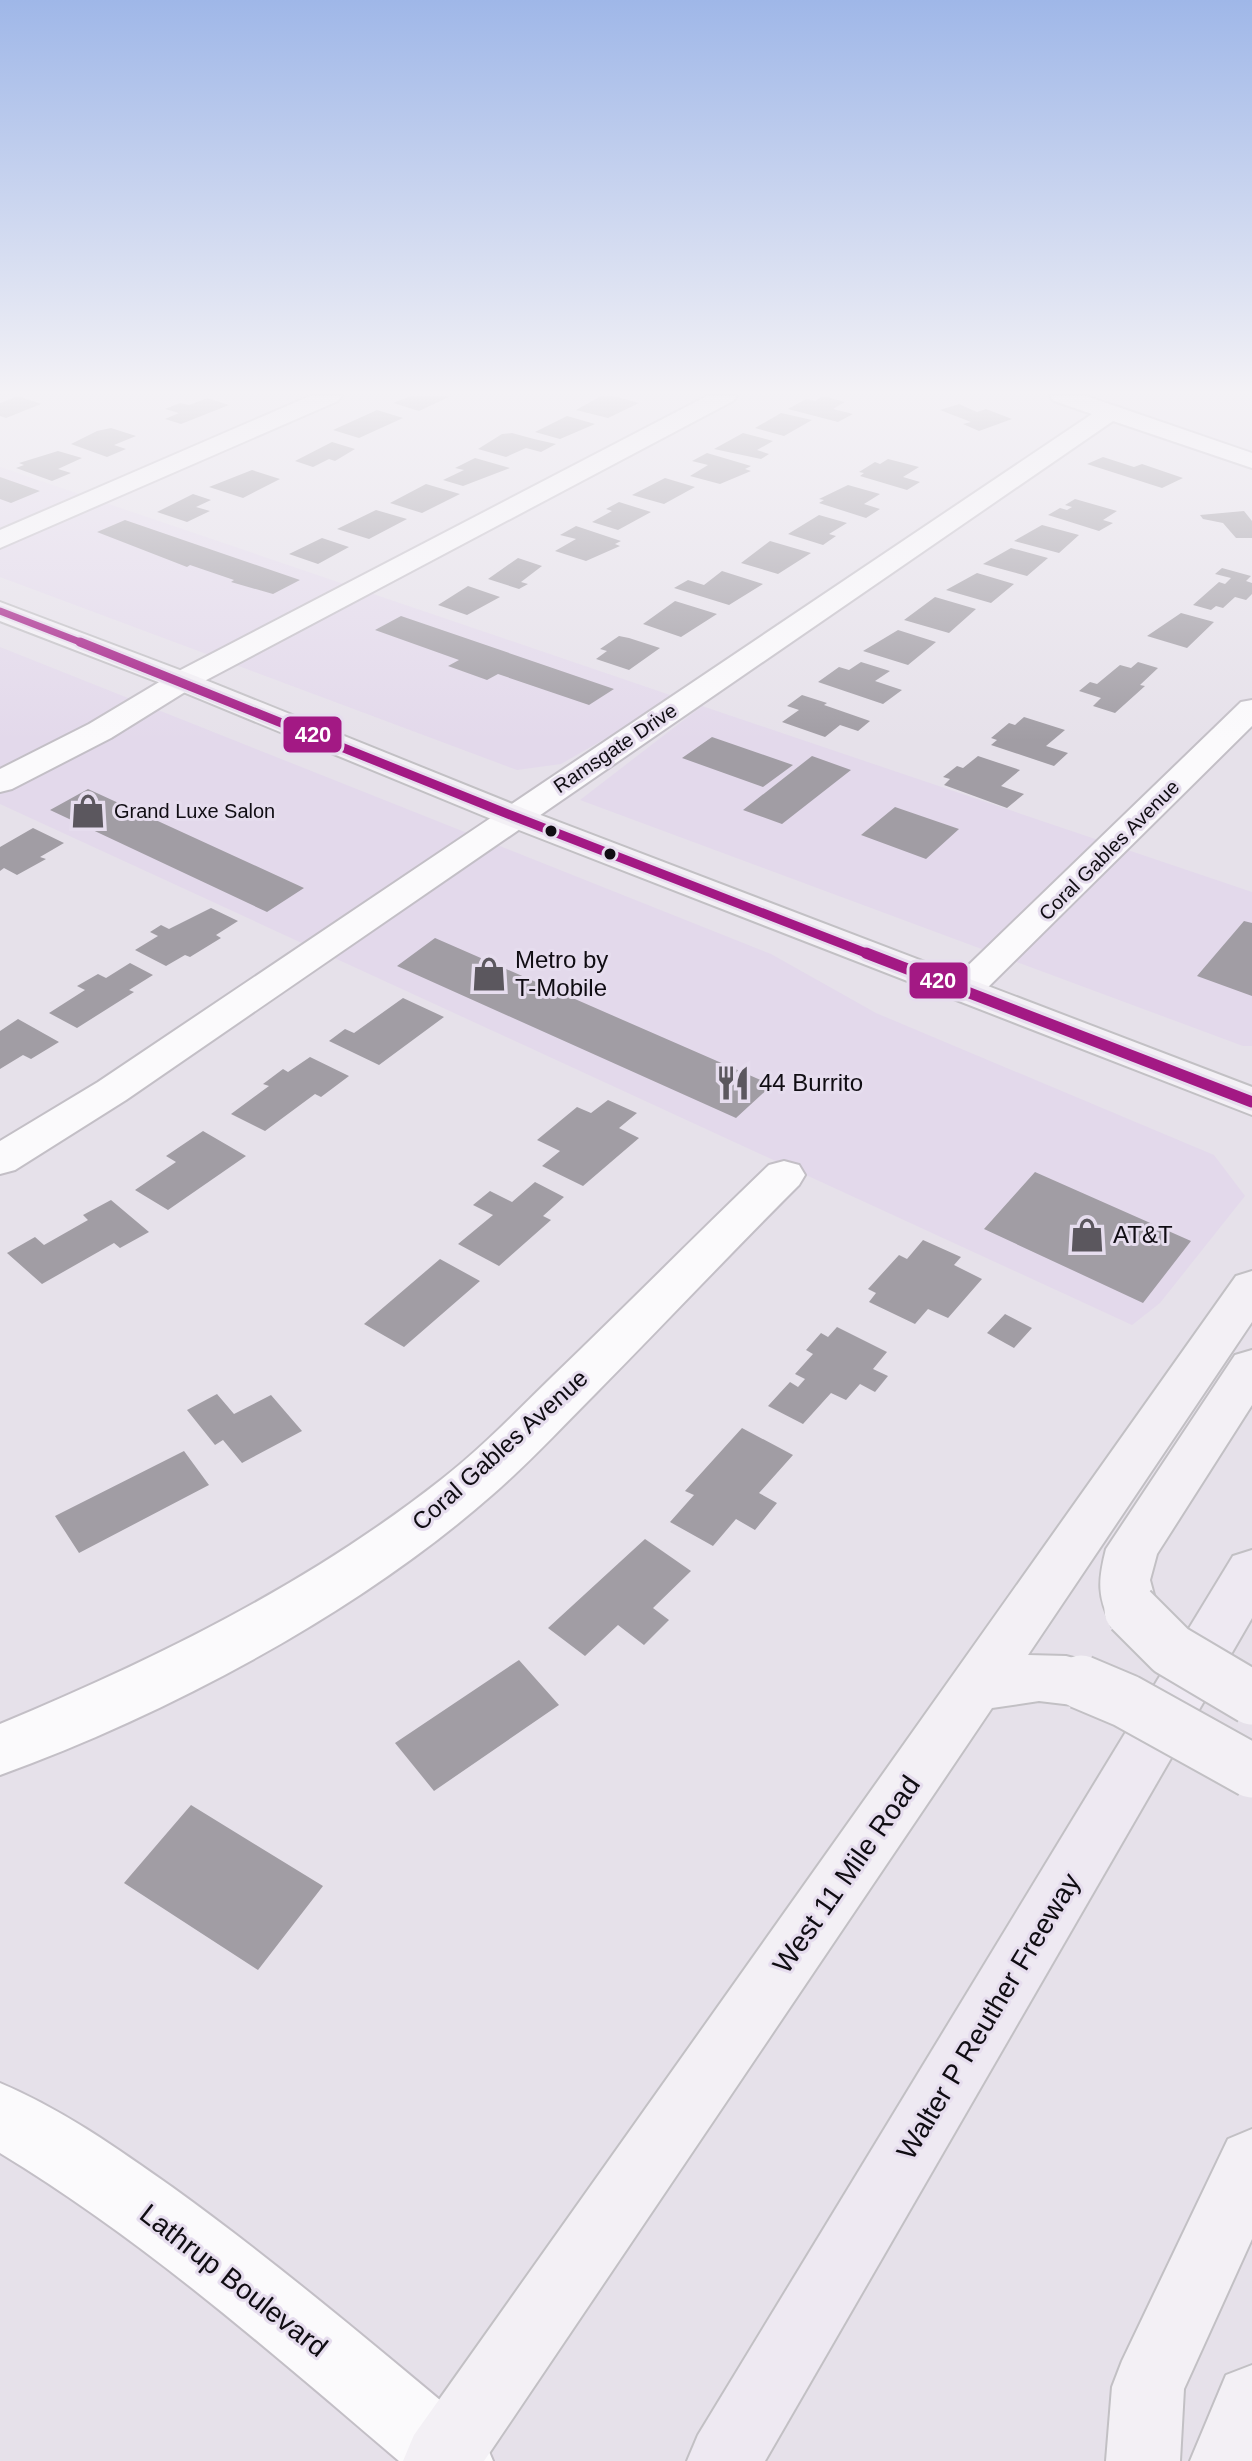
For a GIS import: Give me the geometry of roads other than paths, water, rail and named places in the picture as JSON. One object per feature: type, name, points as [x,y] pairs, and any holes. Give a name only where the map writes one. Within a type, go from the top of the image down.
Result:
[{"type":"highway","name":"Walter P Reuther Freeway","points":[[724,2461],[1252,1571]]},
{"type":"main road","points":[[0,611],[182,681],[513,816],[1252,1102]]},
{"type":"main road","name":"West 11 Mile Road","points":[[448,2458],[1252,1287]]},
{"type":"main road","points":[[1252,1367],[1132,1549],[1124,1580],[1131,1610],[1155,1638],[1184,1662],[1252,1698]]},
{"type":"main road","points":[[973,1690],[999,1681],[1034,1676],[1081,1682],[1126,1701],[1252,1771]]},
{"type":"main road","points":[[1143,2461],[1148,2387],[1252,2163]]},
{"type":"main road","points":[[1227,2461],[1252,2401]]},
{"type":"street","points":[[0,540],[67,511]]},
{"type":"street","points":[[0,782],[100,731],[182,681],[506,511]]},
{"type":"street","name":"Ramsgate Drive","points":[[0,1160],[112,1091],[965,511]]},
{"type":"street","name":"Coral Gables Avenue","points":[[964,990],[1252,709]]},
{"type":"street","name":"Coral Gables Avenue","points":[[0,1750],[91,1713],[209,1658],[307,1603],[392,1546],[462,1491],[525,1434],[784,1175]]},
{"type":"street","name":"Lathrup Boulevard","points":[[0,2116],[89,2169],[231,2272],[448,2458]]},
{"type":"place","name":"Grand Luxe Salon","points":[[88,811]]},
{"type":"place","name":"Metro by T-Mobile","points":[[489,974]]},
{"type":"place","name":"44 Burrito","points":[[733,1083]]},
{"type":"place","name":"AT&T","points":[[1087,1235]]}]
